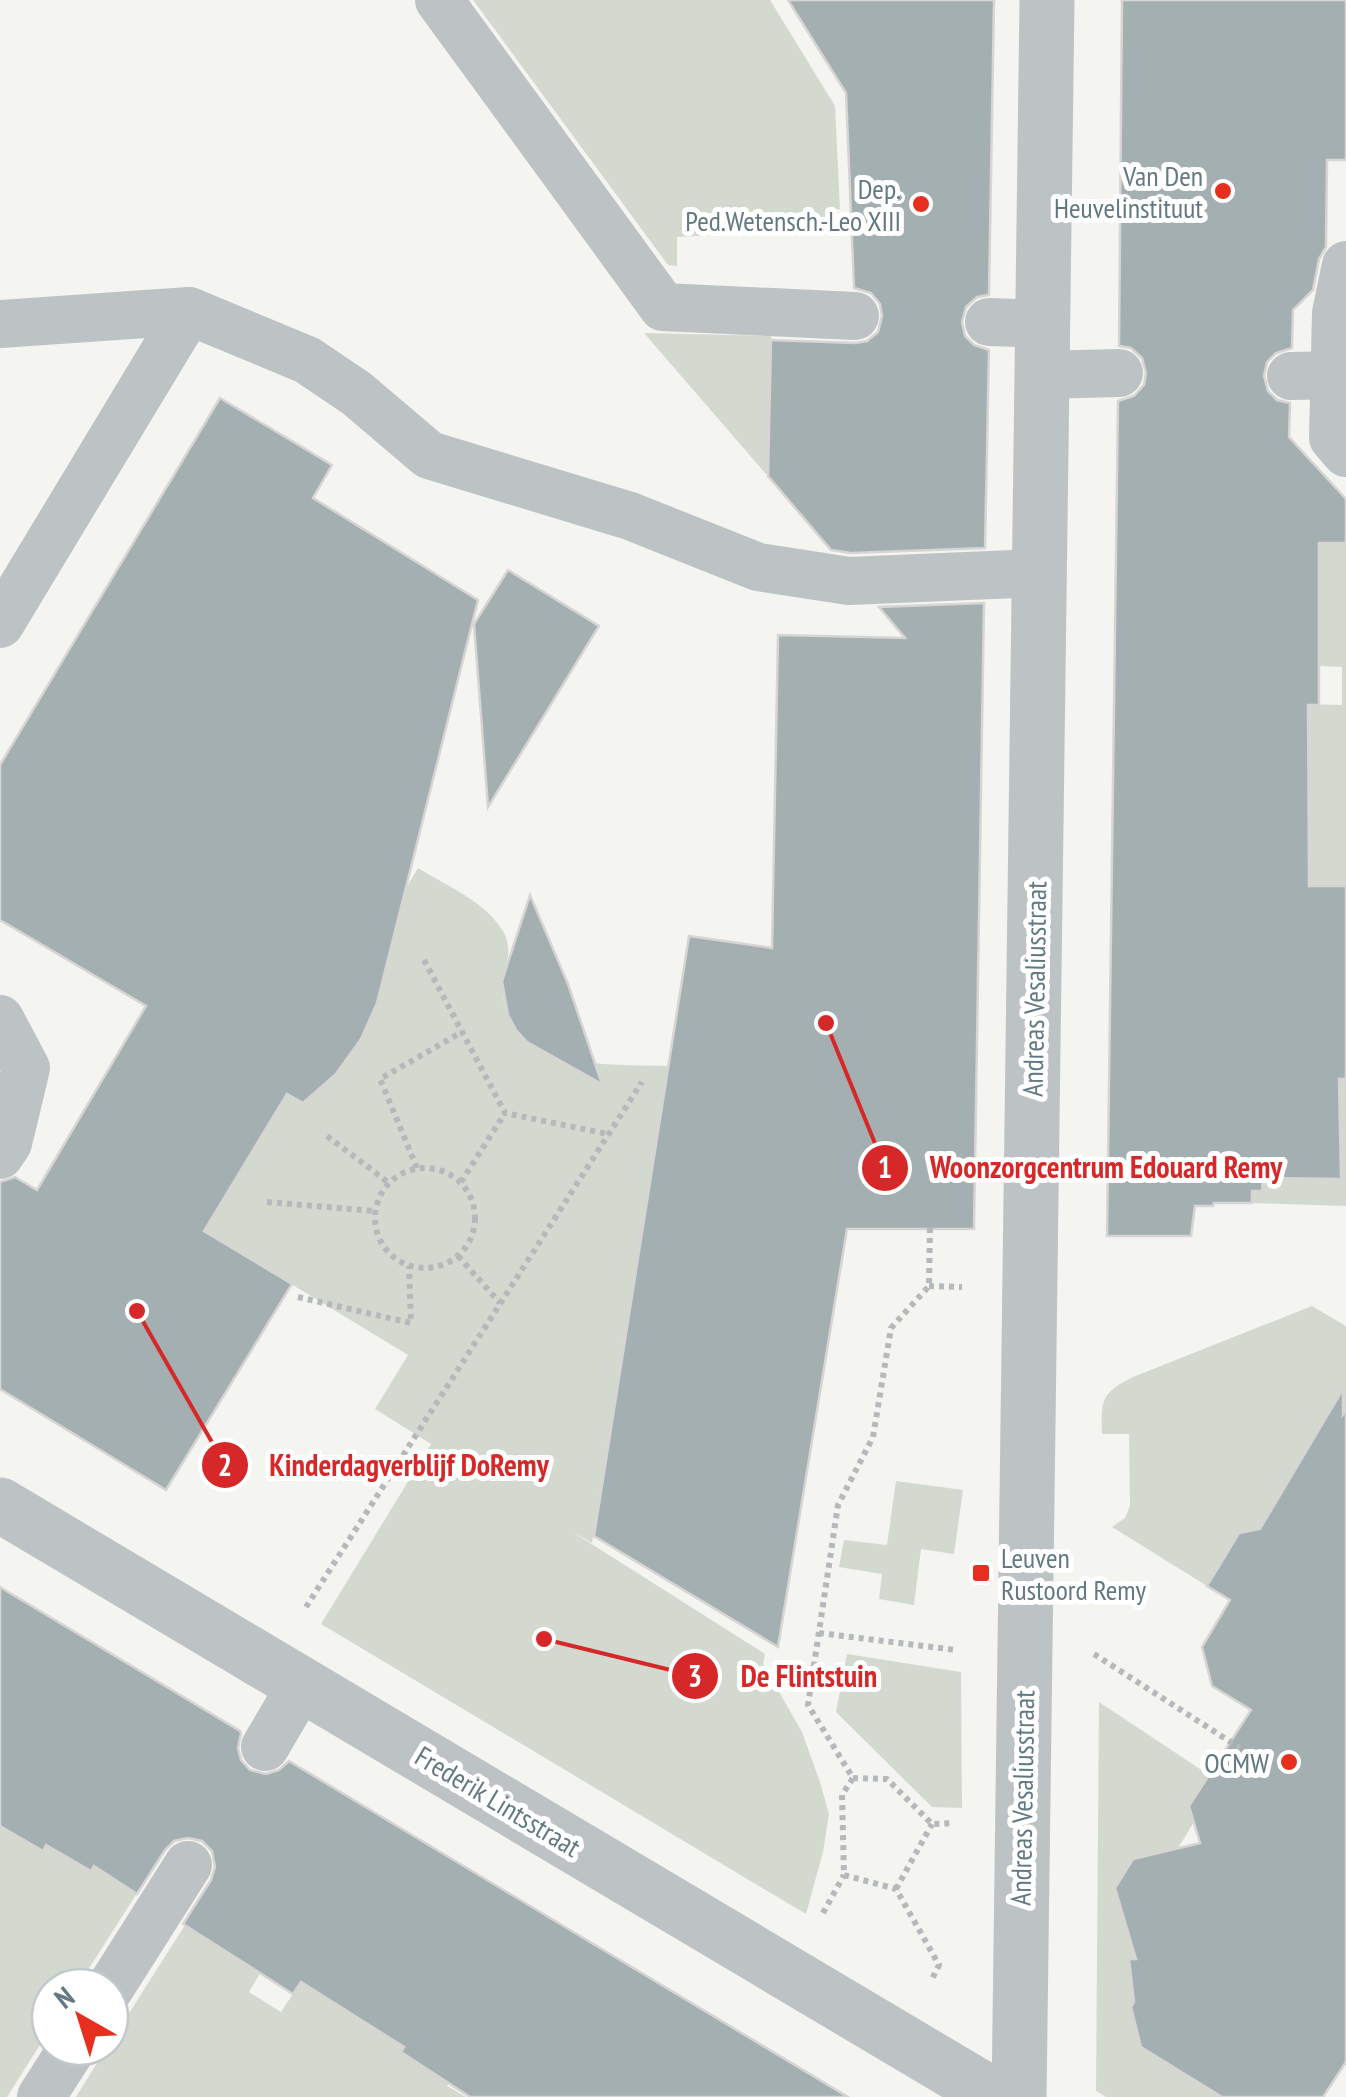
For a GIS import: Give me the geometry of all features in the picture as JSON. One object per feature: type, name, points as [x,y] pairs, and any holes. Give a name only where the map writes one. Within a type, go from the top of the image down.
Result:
[{"type":"street","name":"Andreas Vesaliusstraat","points":[[1019,2097],[1039,573],[1024,340],[1047,0]]},
{"type":"street","name":"Frederik Lintsstraat","points":[[0,1505],[996,2097]]},
{"type":"lane","points":[[439,0],[663,307],[855,316]]},
{"type":"lane","points":[[1346,265],[1336,313],[1313,376],[1333,438],[1346,454]]},
{"type":"lane","points":[[0,324],[189,312],[307,360],[356,393],[429,455],[630,516],[758,566],[850,580],[1039,573]]},
{"type":"lane","points":[[0,624],[189,312]]},
{"type":"lane","points":[[1024,340],[1118,373]]},
{"type":"lane","points":[[0,1019],[26,1068],[8,1143],[0,1155]]},
{"type":"lane","points":[[265,1747],[285,1674]]},
{"type":"lane","points":[[123,1967],[188,1866]]},
{"type":"lane","points":[[41,2097],[60,2067]]},
{"type":"path","points":[[424,960],[505,1114]]},
{"type":"path","points":[[417,1168],[380,1078],[462,1032]]},
{"type":"path","points":[[285,1674],[500,1303],[642,1082]]},
{"type":"path","points":[[505,1114],[608,1134]]},
{"type":"path","points":[[461,1182],[505,1114]]},
{"type":"path","points":[[327,1136],[388,1183]]},
{"type":"path","points":[[417,1168],[433,1168],[461,1182],[475,1210],[475,1227],[469,1243],[458,1256],[426,1269],[393,1258],[375,1228],[374,1210],[388,1183],[417,1168]]},
{"type":"path","points":[[266,1202],[374,1210]]},
{"type":"path","points":[[853,1778],[808,1705],[838,1505],[873,1437],[891,1328],[928,1286],[930,1228]]},
{"type":"path","points":[[458,1256],[500,1303]]},
{"type":"path","points":[[298,1298],[411,1324],[409,1266]]},
{"type":"path","points":[[819,1634],[1024,1658]]},
{"type":"path","points":[[1093,1654],[1240,1748]]},
{"type":"path","points":[[853,1778],[887,1779],[932,1824],[1022,1821]]},
{"type":"path","points":[[853,1778],[842,1795],[844,1875],[896,1890],[940,1965],[899,2040]]},
{"type":"path","points":[[896,1890],[932,1824]]},
{"type":"shaded area","points":[[473,0],[770,0],[835,106],[840,209],[830,210],[831,229],[677,237],[677,266],[668,265]]},
{"type":"shaded area","points":[[644,333],[771,336],[769,431],[817,431],[851,476],[766,474]]},
{"type":"shaded area","points":[[1298,542],[1346,543],[1346,886],[1213,886],[1213,852],[1309,851],[1309,788],[1291,704],[1342,705],[1342,667],[1319,666],[1319,605]]},
{"type":"shaded area","points":[[418,868],[477,904],[504,933],[508,956],[503,993],[510,1019],[524,1037],[543,1050],[566,1058],[668,1066],[592,1543],[571,1531],[765,1654],[763,1664],[802,1732],[829,1814],[806,1914],[321,1624],[431,1444],[375,1409],[408,1355],[204,1231],[287,1094],[303,1102],[336,1074],[361,1039],[377,1003],[367,954]]},
{"type":"shaded area","points":[[1336,1079],[1346,1079],[1346,1206],[1252,1203],[1252,1191],[1262,1191],[1263,1178],[1340,1179]]},
{"type":"shaded area","points":[[1312,1306],[1346,1326],[1346,1409],[1320,1451],[1310,1445],[1280,1495],[1285,1514],[1279,1524],[1239,1534],[1207,1586],[1112,1527],[1125,1518],[1130,1506],[1129,1434],[1102,1434],[1105,1399],[1133,1377]]},
{"type":"shaded area","points":[[896,1481],[963,1490],[954,1554],[921,1549],[914,1605],[879,1599],[882,1574],[839,1567],[844,1540],[887,1545]]},
{"type":"shaded area","points":[[847,1654],[961,1672],[962,1808],[932,1807],[836,1712]]},
{"type":"shaded area","points":[[1099,1702],[1209,1775],[1194,1822],[1178,1848],[1140,1858],[1117,1897],[1146,1983],[1131,2007],[1141,2047],[1243,2097],[1106,2097],[1096,2091]]},
{"type":"shaded area","points":[[0,1815],[91,1871],[119,1825],[164,1851],[90,1967],[30,1967],[30,2061],[7,2097],[0,2097]]},
{"type":"shaded area","points":[[185,1925],[274,1950],[249,1992],[281,2012],[304,1977],[404,2047],[401,2051],[405,2054],[458,2068],[447,2086],[466,2097],[76,2097],[95,2067],[130,2067],[130,2012]]},
{"type":"building","points":[[788,0],[994,0],[989,295],[977,297],[966,307],[962,322],[965,336],[974,345],[989,350],[985,548],[851,553],[831,550],[768,476],[771,340],[867,341],[878,332],[882,316],[880,304],[871,293],[854,288],[846,93]]},
{"type":"building","points":[[1122,0],[1346,0],[1346,160],[1327,160],[1326,247],[1319,259],[1313,290],[1293,310],[1292,348],[1276,353],[1267,362],[1264,376],[1268,391],[1277,400],[1290,403],[1289,437],[1346,499],[1346,543],[1319,543],[1319,705],[1308,705],[1309,886],[1346,886],[1346,1079],[1339,1079],[1341,1179],[1263,1178],[1262,1191],[1252,1191],[1252,1203],[1195,1206],[1191,1236],[1107,1236],[1118,401],[1134,396],[1144,385],[1146,373],[1142,358],[1131,348],[1119,346]]},
{"type":"building","points":[[220,398],[332,465],[313,498],[478,600],[377,1003],[361,1039],[336,1074],[303,1103],[287,1094],[204,1231],[292,1284],[166,1490],[0,1389],[0,1182],[15,1177],[37,1190],[146,1006],[0,920],[0,765]]},
{"type":"building","points":[[508,570],[599,626],[488,807],[474,624]]},
{"type":"building","points":[[984,603],[974,1229],[847,1229],[778,1647],[594,1536],[689,936],[772,948],[778,635],[905,638],[879,607]]},
{"type":"building","points":[[530,895],[568,984],[602,1084],[527,1042],[508,1015],[502,981]]},
{"type":"building","name":"OCMW","points":[[1343,1389],[1346,2062],[1323,2097],[1222,2097],[1141,2047],[1131,2007],[1134,2002],[1129,1959],[1136,1959],[1115,1888],[1133,1859],[1200,1843],[1189,1806],[1251,1710],[1212,1686],[1202,1647],[1230,1600],[1207,1586],[1239,1533],[1260,1529]]},
{"type":"building","points":[[0,1587],[240,1731],[241,1760],[250,1770],[266,1774],[289,1761],[848,2097],[470,2097],[401,2052],[404,2047],[301,1982],[293,1994],[183,1924],[215,1867],[212,1851],[202,1841],[174,1841],[137,1894],[94,1866],[91,1871],[46,1845],[43,1851],[0,1826]]},
{"type":"place","name":"Van Den Heuvelinstituut","points":[[1223,191]]},
{"type":"place","name":"Dep. Ped.Wetensch.-Leo XIII","points":[[921,204]]},
{"type":"place","name":"Woonzorgcentrum Edouard Remy","points":[[826,1023]]},
{"type":"place","name":"Kinderdagverblijf DoRemy","points":[[137,1311]]},
{"type":"place","name":"Leuven Rustoord Remy","points":[[981,1573]]},
{"type":"place","name":"De Flintstuin","points":[[544,1639]]},
{"type":"place","name":"OCMW","points":[[1289,1762]]}]
